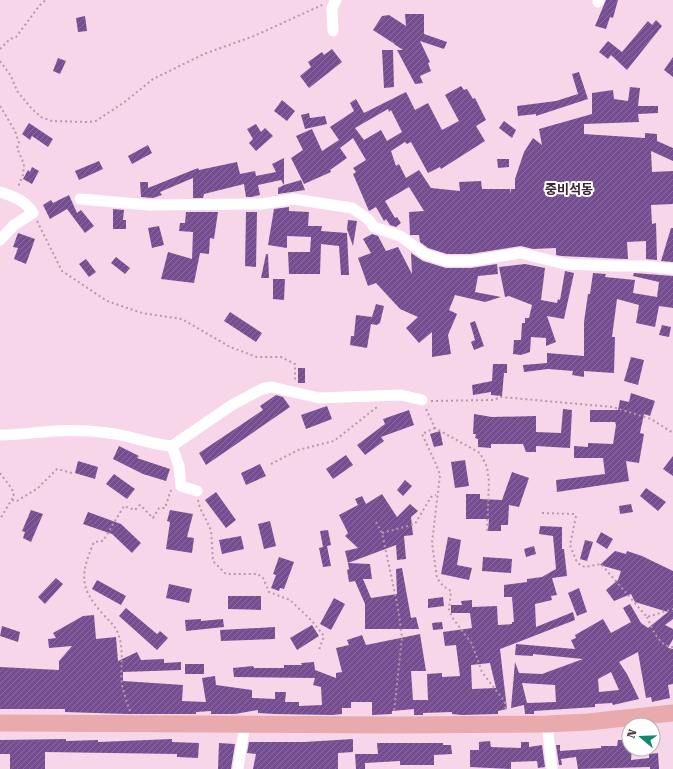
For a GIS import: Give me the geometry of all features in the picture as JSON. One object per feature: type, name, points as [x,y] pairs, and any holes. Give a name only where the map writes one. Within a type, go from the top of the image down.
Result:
[{"type":"main road","points":[[0,723],[245,723],[393,725],[547,724],[588,722],[673,713]]},
{"type":"street","points":[[333,31],[332,8],[335,1]]},
{"type":"street","points":[[0,192],[14,196],[28,206],[33,213],[14,226],[0,240]]},
{"type":"street","points":[[80,199],[149,205],[261,204],[293,199],[352,208],[368,219],[374,227],[400,236],[425,254],[446,261],[471,261],[520,253],[564,264],[644,266],[673,269]]},
{"type":"street","points":[[0,435],[20,435],[56,430],[108,433],[131,436],[172,446],[232,405],[262,389],[281,388],[295,393],[319,398],[401,395],[422,400]]},
{"type":"street","points":[[172,446],[179,466],[181,486],[196,492]]},
{"type":"street","points":[[238,769],[245,723]]},
{"type":"street","points":[[547,724],[552,769]]},
{"type":"path","points":[[0,49],[10,39],[16,37],[46,0]]},
{"type":"path","points":[[0,61],[11,76],[17,91],[41,117],[52,121],[96,121],[141,90],[153,79],[204,54],[254,36],[314,8],[335,1]]},
{"type":"path","points":[[0,106],[15,131],[19,143],[17,148],[24,164],[23,175],[14,196]]},
{"type":"path","points":[[33,213],[60,267],[87,288],[107,300],[129,309],[142,313],[182,319],[206,334],[247,354],[257,357],[281,357],[295,364],[295,393]]},
{"type":"path","points":[[271,464],[298,450],[334,441],[391,396]]},
{"type":"path","points":[[487,531],[489,481],[487,467],[480,453],[434,428],[422,400],[454,401],[493,400],[501,398],[613,407],[651,419],[673,433]]},
{"type":"path","points":[[434,428],[422,434],[440,475],[436,495],[432,543],[437,578],[442,586],[451,591],[449,609],[452,617],[472,644],[482,672],[504,702],[509,724]]},
{"type":"path","points":[[12,500],[17,501],[38,488],[57,469],[72,473]]},
{"type":"path","points":[[0,473],[12,489],[14,496],[0,519]]},
{"type":"path","points":[[133,724],[122,685],[119,636],[114,625],[99,610],[90,596],[84,584],[83,572],[94,542],[104,542],[124,506],[135,510],[140,505],[153,518],[159,508],[165,508],[173,485]]},
{"type":"path","points":[[196,492],[200,508],[211,530],[213,562],[226,574],[258,574],[263,578],[269,592],[290,600],[312,621],[324,636],[318,650]]},
{"type":"path","points":[[382,533],[415,524],[432,497],[436,495]]},
{"type":"path","points":[[542,513],[574,514],[576,516],[570,545],[576,560],[580,565],[585,567],[600,564],[647,617],[659,639],[667,646],[673,647]]},
{"type":"path","points":[[376,522],[382,533],[398,608],[402,637],[393,725]]},
{"type":"path","points":[[647,617],[673,609]]},
{"type":"building","points":[[606,0],[618,0],[613,18],[610,17],[606,29],[595,26]]},
{"type":"building","points":[[405,14],[424,14],[424,34],[447,42],[444,49],[420,41],[430,62],[428,63],[431,71],[420,76],[423,83],[415,84],[397,50],[403,50],[394,44],[392,40],[393,43],[373,30],[382,16],[389,15],[406,26]]},
{"type":"building","points":[[85,16],[87,31],[78,32],[76,18]]},
{"type":"building","points":[[656,20],[662,26],[627,70],[611,55],[608,59],[599,52],[608,41],[622,52],[648,21],[652,25]]},
{"type":"building","points":[[332,49],[342,62],[309,88],[300,76],[311,67],[308,62],[322,52],[324,55]]},
{"type":"building","points":[[382,50],[393,50],[394,87],[384,88]]},
{"type":"building","points":[[673,57],[673,77],[664,70]]},
{"type":"building","points":[[58,58],[66,61],[60,74],[53,71]]},
{"type":"building","points":[[579,72],[588,99],[536,116],[536,114],[518,116],[517,106],[556,101],[578,94],[572,74]]},
{"type":"building","points":[[461,86],[464,90],[467,89],[473,99],[475,98],[486,120],[476,126],[485,141],[441,169],[440,167],[428,173],[411,142],[407,144],[405,142],[391,151],[396,166],[399,164],[406,178],[419,170],[431,188],[460,191],[459,182],[481,181],[482,189],[510,189],[510,194],[511,189],[515,189],[515,179],[524,152],[533,138],[542,145],[539,129],[592,114],[592,93],[613,90],[614,99],[628,101],[630,87],[640,88],[638,106],[658,106],[658,113],[638,114],[639,122],[584,124],[584,134],[645,138],[645,133],[657,134],[657,141],[673,148],[673,161],[651,151],[652,172],[673,171],[673,204],[651,205],[652,224],[656,223],[657,260],[646,259],[646,241],[627,242],[628,259],[561,256],[556,255],[556,248],[533,249],[521,246],[470,254],[447,254],[428,248],[420,242],[419,235],[410,235],[409,212],[424,211],[409,187],[385,201],[395,218],[397,217],[401,223],[396,227],[390,225],[386,219],[384,221],[376,207],[369,211],[353,174],[356,172],[353,168],[366,160],[353,138],[340,148],[347,158],[330,170],[331,172],[304,184],[291,158],[303,150],[296,136],[312,129],[322,151],[339,140],[330,127],[354,111],[350,103],[356,99],[364,113],[406,92],[415,110],[428,103],[442,130],[459,121],[445,95]],"holes":[[[388,109],[389,112],[391,110],[402,132],[387,141],[381,130],[364,140],[355,128]]]},
{"type":"building","points":[[282,100],[295,111],[287,121],[274,111]]},
{"type":"building","points":[[309,113],[310,118],[325,116],[327,124],[305,129],[301,115]]},
{"type":"building","points":[[504,121],[516,130],[512,138],[499,128]]},
{"type":"building","points":[[29,123],[53,139],[48,147],[32,136],[30,140],[22,134]]},
{"type":"building","points":[[256,124],[261,132],[265,128],[273,136],[256,151],[249,143],[253,139],[247,129]]},
{"type":"building","points":[[148,145],[152,153],[132,164],[128,156]]},
{"type":"building","points":[[284,158],[284,185],[281,180],[258,185],[260,195],[246,197],[244,184],[204,194],[203,198],[193,198],[193,178],[160,192],[162,195],[153,198],[141,197],[140,182],[148,182],[148,188],[198,168],[199,170],[237,162],[240,174],[255,171],[256,176],[276,172],[272,164]]},
{"type":"building","points":[[497,159],[509,159],[509,167],[498,168]]},
{"type":"building","points":[[99,161],[103,169],[79,180],[75,171]]},
{"type":"building","points":[[32,167],[39,171],[32,184],[23,179],[28,170],[30,172]]},
{"type":"building","points":[[301,180],[305,190],[278,194],[278,188]]},
{"type":"building","points":[[69,195],[77,213],[81,210],[94,226],[85,233],[67,209],[50,219],[43,205],[51,200],[53,203]]},
{"type":"building","points":[[289,207],[289,211],[309,212],[308,226],[322,226],[321,231],[347,233],[349,275],[341,275],[339,246],[321,244],[320,274],[289,274],[288,252],[310,252],[311,237],[287,236],[287,248],[268,245],[274,209]]},
{"type":"building","points":[[113,209],[124,210],[123,220],[126,220],[126,229],[113,229]]},
{"type":"building","points":[[186,212],[218,212],[214,239],[210,238],[209,254],[200,253],[194,283],[161,279],[168,252],[192,259],[193,232],[179,231],[180,223],[185,223]]},
{"type":"building","points":[[246,212],[257,212],[256,267],[245,266]]},
{"type":"building","points":[[348,220],[357,221],[353,246],[347,229]]},
{"type":"building","points":[[159,226],[164,245],[152,248],[148,228]]},
{"type":"building","points":[[671,228],[673,228],[673,262],[661,261]]},
{"type":"building","points":[[18,233],[35,239],[26,264],[14,259],[18,248],[13,247]]},
{"type":"building","points":[[372,234],[378,236],[386,251],[398,247],[412,274],[411,253],[423,261],[446,268],[471,268],[497,264],[498,274],[478,276],[475,292],[501,297],[485,302],[455,295],[449,310],[457,314],[448,335],[451,354],[432,357],[432,332],[419,343],[406,328],[418,317],[400,309],[376,283],[368,286],[358,258],[371,253],[363,239]]},
{"type":"building","points":[[266,254],[268,254],[269,278],[261,278]]},
{"type":"building","points":[[116,257],[130,268],[125,274],[111,263]]},
{"type":"building","points":[[86,259],[96,272],[89,277],[79,264]]},
{"type":"building","points":[[525,264],[545,268],[541,300],[557,303],[558,299],[560,300],[565,271],[574,273],[564,319],[547,316],[556,342],[546,346],[546,338],[531,337],[530,352],[521,355],[513,354],[514,340],[521,340],[522,323],[525,323],[525,318],[529,318],[532,305],[509,296],[505,297],[499,267]]},
{"type":"building","points":[[593,273],[606,274],[605,277],[635,280],[633,293],[657,297],[659,282],[633,276],[634,273],[673,276],[673,308],[659,306],[655,327],[636,323],[639,305],[617,299],[612,337],[615,337],[614,373],[584,371],[584,377],[572,375],[573,371],[548,369],[524,372],[523,365],[547,363],[547,353],[584,356],[584,322]]},
{"type":"building","points":[[273,279],[285,279],[284,300],[273,299]]},
{"type":"building","points":[[376,304],[384,306],[380,323],[377,325],[371,324],[367,348],[350,345],[351,336],[354,336],[356,315],[372,317]]},
{"type":"building","points":[[230,312],[262,333],[256,342],[224,321]]},
{"type":"building","points":[[475,321],[484,346],[474,350],[471,342],[475,340],[470,323]]},
{"type":"building","points":[[662,325],[671,327],[669,337],[659,335]]},
{"type":"building","points":[[631,357],[644,360],[638,385],[624,381]]},
{"type":"building","points":[[493,364],[507,364],[507,373],[504,373],[502,396],[491,395],[491,392],[473,395],[472,385],[492,381]]},
{"type":"building","points":[[298,368],[305,368],[305,383],[298,383]]},
{"type":"building","points":[[631,393],[655,401],[650,416],[644,414],[640,433],[644,434],[639,463],[626,461],[629,481],[557,492],[556,480],[605,474],[603,458],[574,458],[574,446],[588,447],[588,443],[613,444],[616,425],[615,422],[590,422],[590,410],[618,410],[620,400],[629,402]]},
{"type":"building","points":[[276,395],[283,397],[290,407],[206,465],[199,453],[263,410],[260,406]]},
{"type":"building","points":[[327,406],[332,419],[306,429],[301,415]]},
{"type":"building","points":[[563,409],[572,410],[570,448],[536,446],[536,452],[526,452],[523,444],[491,444],[491,448],[478,447],[478,439],[475,438],[476,434],[473,434],[474,414],[492,417],[536,416],[536,432],[561,433]]},
{"type":"building","points":[[409,410],[414,425],[381,437],[384,441],[365,455],[357,445],[385,424],[383,419]]},
{"type":"building","points":[[440,431],[443,445],[434,447],[430,434]]},
{"type":"building","points":[[119,446],[139,456],[137,458],[170,469],[166,481],[143,474],[113,459]]},
{"type":"building","points":[[346,455],[353,465],[333,479],[326,469]]},
{"type":"building","points":[[673,456],[673,476],[663,469]]},
{"type":"building","points":[[465,460],[469,486],[455,488],[451,462]]},
{"type":"building","points":[[78,461],[98,467],[95,479],[75,473]]},
{"type":"building","points":[[260,464],[266,476],[246,485],[241,473]]},
{"type":"building","points":[[512,472],[529,478],[519,507],[509,505],[508,525],[501,525],[501,531],[488,531],[489,519],[466,519],[466,494],[480,494],[480,499],[502,500]]},
{"type":"building","points":[[114,474],[135,489],[127,499],[106,484]]},
{"type":"building","points":[[405,480],[412,486],[403,496],[397,490]]},
{"type":"building","points":[[646,488],[666,502],[658,511],[640,496]]},
{"type":"building","points":[[216,492],[236,520],[226,528],[205,500]]},
{"type":"building","points":[[382,494],[397,517],[410,504],[418,511],[411,517],[413,535],[404,536],[406,559],[397,560],[396,545],[348,563],[345,551],[358,548],[345,536],[348,533],[339,515],[358,505],[355,499],[362,496],[366,504]]},
{"type":"building","points":[[631,504],[633,512],[620,514],[619,506]]},
{"type":"building","points":[[31,510],[43,514],[31,542],[23,538],[25,532],[22,531]]},
{"type":"building","points":[[170,510],[193,514],[187,537],[194,538],[192,553],[166,549],[170,522],[167,521]]},
{"type":"building","points":[[88,512],[121,524],[141,543],[132,553],[112,534],[83,524]]},
{"type":"building","points":[[270,521],[276,546],[264,549],[258,524]]},
{"type":"building","points":[[540,526],[562,527],[562,549],[564,549],[567,576],[552,578],[557,595],[551,596],[552,600],[535,604],[536,627],[573,612],[575,620],[500,649],[507,709],[498,711],[498,714],[462,715],[452,714],[452,712],[423,713],[423,715],[414,715],[414,709],[392,711],[392,714],[372,715],[372,702],[351,702],[351,708],[342,708],[342,714],[332,715],[258,713],[258,710],[235,714],[211,714],[211,711],[196,712],[196,714],[127,714],[65,712],[65,709],[0,709],[0,667],[59,670],[59,661],[72,646],[49,648],[48,639],[56,638],[53,633],[83,616],[94,615],[96,639],[116,637],[118,661],[137,652],[141,660],[164,659],[164,663],[181,662],[181,670],[123,672],[123,681],[183,685],[182,701],[206,702],[202,678],[215,676],[216,685],[252,690],[252,698],[275,699],[275,692],[286,692],[285,702],[299,702],[299,706],[322,705],[321,687],[313,685],[315,678],[234,677],[233,668],[253,666],[254,668],[284,668],[284,665],[302,665],[301,663],[314,662],[315,670],[336,678],[336,673],[342,672],[336,648],[349,645],[347,640],[362,635],[366,645],[420,634],[426,671],[411,671],[413,700],[428,700],[427,674],[442,673],[442,677],[460,676],[456,645],[445,646],[443,632],[472,628],[470,613],[451,613],[451,605],[462,605],[461,601],[472,600],[472,607],[497,606],[498,625],[512,624],[512,622],[514,622],[512,597],[504,597],[504,585],[527,582],[527,579],[542,577],[556,569],[553,536],[539,534]],"holes":[[[490,663],[496,688],[472,689],[471,665]]]},
{"type":"building","points":[[328,530],[331,545],[327,546],[331,566],[323,567],[319,548],[323,547],[320,531]]},
{"type":"building","points":[[601,532],[613,539],[607,549],[596,542]]},
{"type":"building","points":[[241,536],[244,549],[222,554],[219,540]]},
{"type":"building","points":[[448,537],[461,540],[457,565],[472,568],[469,580],[441,574]]},
{"type":"building","points":[[585,540],[593,542],[587,561],[580,559]]},
{"type":"building","points":[[534,546],[536,554],[526,557],[524,549]]},
{"type":"building","points":[[615,551],[626,554],[627,551],[642,556],[673,571],[673,619],[665,625],[673,629],[673,639],[668,648],[673,649],[673,684],[668,685],[670,698],[652,702],[651,697],[646,698],[638,652],[619,662],[627,674],[639,699],[613,705],[612,703],[595,704],[595,707],[534,711],[534,714],[525,714],[524,705],[511,708],[515,662],[519,673],[542,674],[583,659],[533,654],[533,656],[515,655],[516,644],[575,649],[571,640],[576,638],[575,635],[603,619],[611,633],[631,622],[623,608],[630,604],[641,623],[648,628],[668,612],[635,602],[631,594],[614,601],[606,590],[618,580],[621,571],[600,565]],"holes":[[[611,672],[619,690],[599,692],[598,679]],[[522,683],[555,685],[556,702],[527,703]]]},
{"type":"building","points":[[279,557],[294,562],[284,589],[280,588],[279,591],[271,588],[276,575],[273,574]]},
{"type":"building","points":[[483,557],[512,559],[511,573],[482,571]]},
{"type":"building","points":[[348,563],[370,564],[372,579],[363,579],[371,598],[397,594],[396,569],[402,568],[411,618],[416,617],[419,629],[365,629],[365,604],[355,581],[349,582],[347,570],[349,569]]},
{"type":"building","points":[[56,578],[63,584],[45,604],[38,597]]},
{"type":"building","points":[[97,580],[126,596],[121,605],[92,589]]},
{"type":"building","points":[[169,584],[192,589],[189,603],[166,598]]},
{"type":"building","points":[[579,588],[587,612],[577,616],[568,593]]},
{"type":"building","points":[[228,596],[261,596],[261,610],[228,609]]},
{"type":"building","points":[[443,597],[444,606],[428,608],[428,599]]},
{"type":"building","points":[[334,598],[345,604],[331,630],[320,624]]},
{"type":"building","points":[[126,608],[157,634],[160,631],[168,638],[157,650],[119,616]]},
{"type":"building","points":[[201,619],[201,621],[223,619],[224,627],[186,631],[185,620]]},
{"type":"building","points":[[442,622],[443,629],[433,630],[432,623]]},
{"type":"building","points":[[312,625],[319,636],[297,650],[290,638]]},
{"type":"building","points":[[2,626],[20,632],[18,642],[0,636]]},
{"type":"building","points":[[275,627],[275,639],[221,641],[220,630]]},
{"type":"building","points":[[185,664],[204,664],[204,674],[185,674]]},
{"type":"building","points":[[66,739],[66,741],[98,740],[98,742],[172,739],[172,742],[199,743],[198,758],[177,757],[177,754],[45,752],[45,769],[10,769],[10,754],[0,754],[0,740]]},
{"type":"building","points":[[353,739],[353,752],[338,753],[338,769],[253,769],[256,754],[247,753],[249,742],[304,742]]},
{"type":"building","points":[[618,740],[621,740],[621,757],[631,757],[631,760],[658,757],[659,769],[650,769],[650,767],[578,769],[576,757],[561,759],[562,765],[559,765],[556,745],[560,745],[560,751],[601,748],[601,746],[617,746]]},
{"type":"building","points":[[490,741],[491,747],[521,748],[521,742],[529,742],[529,747],[542,745],[545,767],[538,768],[537,761],[511,762],[511,769],[470,767],[470,750],[479,750],[479,742]]},
{"type":"building","points":[[219,743],[235,744],[231,769],[218,769]]},
{"type":"building","points":[[377,743],[443,743],[443,745],[451,745],[452,754],[434,755],[434,765],[400,765],[400,761],[365,763],[365,769],[356,769],[355,754],[378,754]]},
{"type":"district","name":"중비석동","points":[[569,189]]}]
